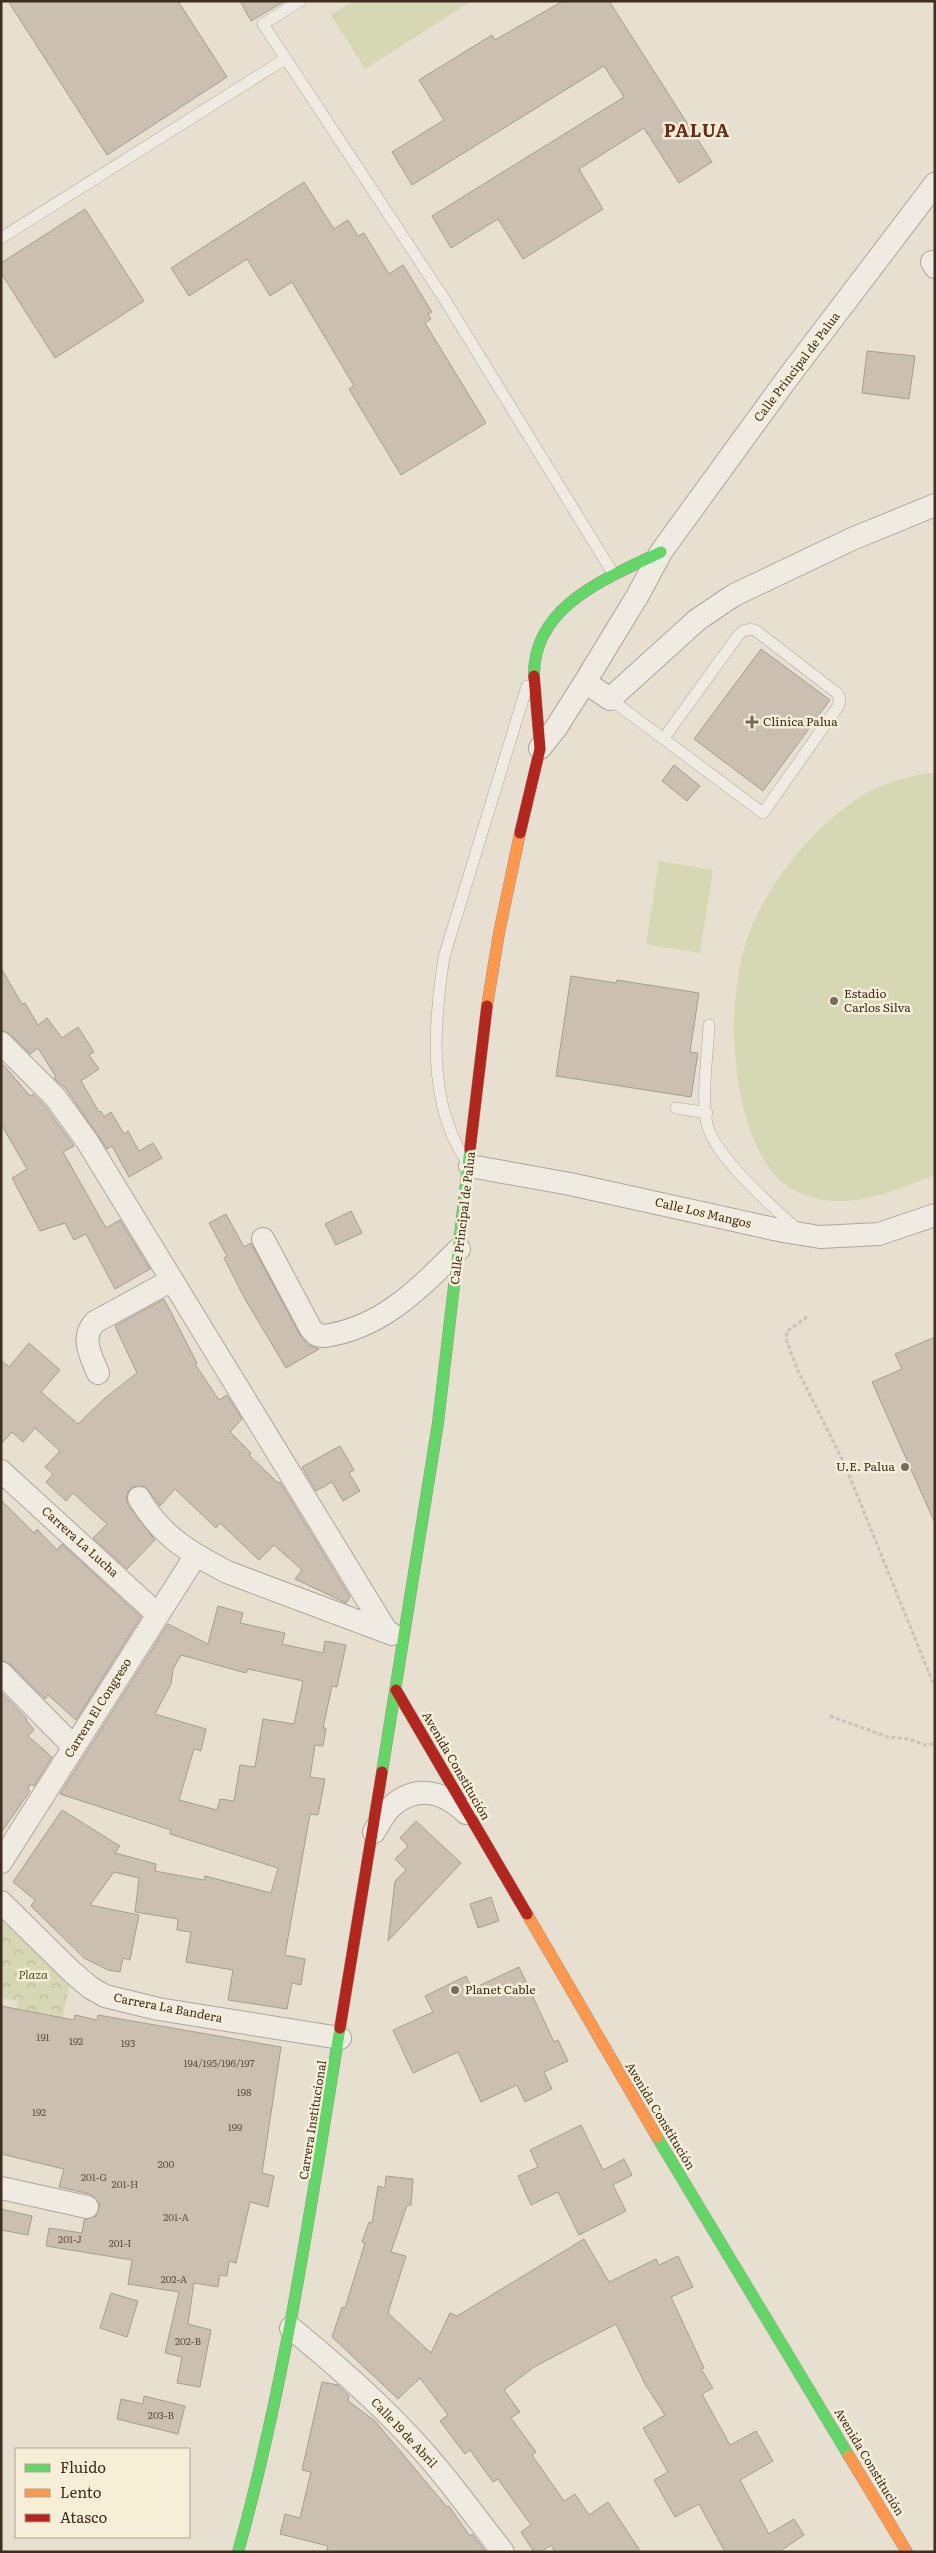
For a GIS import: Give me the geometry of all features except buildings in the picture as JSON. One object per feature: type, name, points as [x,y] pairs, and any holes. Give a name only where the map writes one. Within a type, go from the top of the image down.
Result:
[{"type":"street","name":"Calle Principal de Palua","points":[[540,748],[556,728],[585,682],[638,595],[660,552],[935,184]]},
{"type":"street","points":[[585,682],[610,699],[697,620],[734,595],[852,539],[935,504]]},
{"type":"street","name":"Calle Principal de Palua","points":[[396,1690],[396,1635],[446,1373],[495,954],[517,844],[540,748],[535,688],[539,640],[554,618],[570,602],[614,575],[660,552]]},
{"type":"street","points":[[1,1043],[55,1098],[69,1117],[396,1635]]},
{"type":"street","name":"Calle Los Mangos","points":[[470,1166],[570,1184],[820,1237],[879,1234],[935,1215]]},
{"type":"street","points":[[263,1239],[312,1329],[317,1334],[324,1336],[369,1324],[389,1312],[415,1294],[459,1249]]},
{"type":"street","points":[[98,1373],[88,1349],[89,1328],[95,1322],[172,1280]]},
{"type":"street","name":"Carrera La Lucha","points":[[1,1471],[158,1614]]},
{"type":"street","points":[[139,1498],[150,1517],[171,1539],[227,1572],[396,1635]]},
{"type":"street","name":"Carrera El Congreso","points":[[1,1862],[196,1554]]},
{"type":"street","points":[[1,1673],[73,1746]]},
{"type":"street","name":"Avenida Constitución","points":[[396,1690],[720,2245],[907,2552]]},
{"type":"street","name":"Carrera Institucional","points":[[238,2552],[261,2470],[291,2328],[396,1690]]},
{"type":"street","points":[[373,1834],[390,1807],[404,1797],[418,1794],[443,1795],[454,1802],[470,1818]]},
{"type":"street","name":"Carrera La Bandera","points":[[1,1902],[72,1972],[91,1988],[105,1996],[158,2009],[340,2038]]},
{"type":"street","points":[[1,2188],[87,2207]]},
{"type":"street","name":"Calle 19 de Abril","points":[[291,2328],[350,2377],[388,2413],[423,2451],[503,2552]]},
{"type":"lane","points":[[300,1],[263,24],[445,300],[614,575]]},
{"type":"lane","points":[[1,238],[285,59]]},
{"type":"lane","points":[[610,699],[763,813],[839,706],[840,699],[836,692],[755,630],[742,630],[664,738]]},
{"type":"lane","points":[[470,1166],[452,1140],[442,1108],[437,1074],[440,984],[444,957],[512,740],[539,640]]},
{"type":"lane","points":[[709,1024],[707,1123],[714,1139],[738,1171],[803,1234]]},
{"type":"lane","points":[[676,1108],[707,1113]]},
{"type":"path","points":[[807,1317],[787,1331],[786,1339],[798,1371],[845,1465],[935,1688]]},
{"type":"path","points":[[830,1716],[888,1736],[908,1739],[926,1745],[935,1744]]},
{"type":"green space","points":[[353,1],[472,1],[365,69],[331,15]]},
{"type":"green space","name":"Estadio Carlos Silva","points":[[927,773],[935,773],[935,1175],[872,1197],[833,1201],[808,1196],[792,1189],[773,1173],[758,1148],[746,1118],[739,1085],[735,1049],[735,1013],[738,978],[745,946],[755,919],[775,883],[816,833],[832,818],[873,789]]},
{"type":"green space","points":[[659,861],[713,870],[700,953],[646,944]]},
{"type":"green space","name":"Plaza","points":[[1,1902],[72,1972],[61,2025],[55,2024],[56,2017],[44,2014],[15,2016],[18,2001],[1,1998]]},
{"type":"traffic: fast","points":[[534,676],[537,651],[546,630],[560,612],[577,597],[597,584],[661,552]]},
{"type":"traffic: fast","points":[[382,1772],[438,1423],[470,1149]]},
{"type":"traffic: fast","points":[[238,2552],[255,2487],[284,2357],[308,2226],[340,2028]]},
{"type":"traffic: fast","points":[[657,2137],[849,2456]]},
{"type":"traffic: slow","points":[[487,1006],[499,933],[520,833]]},
{"type":"traffic: slow","points":[[527,1914],[657,2137]]},
{"type":"traffic: slow","points":[[849,2456],[907,2552]]},
{"type":"traffic: jam","points":[[520,833],[540,749],[534,676]]},
{"type":"traffic: jam","points":[[470,1149],[487,1006]]},
{"type":"traffic: jam","points":[[396,1690],[527,1914]]},
{"type":"traffic: jam","points":[[340,2028],[382,1772]]},
{"type":"place","name":"Clínica Palua","points":[[752,722]]},
{"type":"place","name":"Estadio Carlos Silva","points":[[834,1001]]},
{"type":"place","name":"U.E. Palua","points":[[905,1467]]},
{"type":"place","name":"Planet Cable","points":[[455,1990]]},
{"type":"district","name":"PALUA","points":[[697,131]]}]
